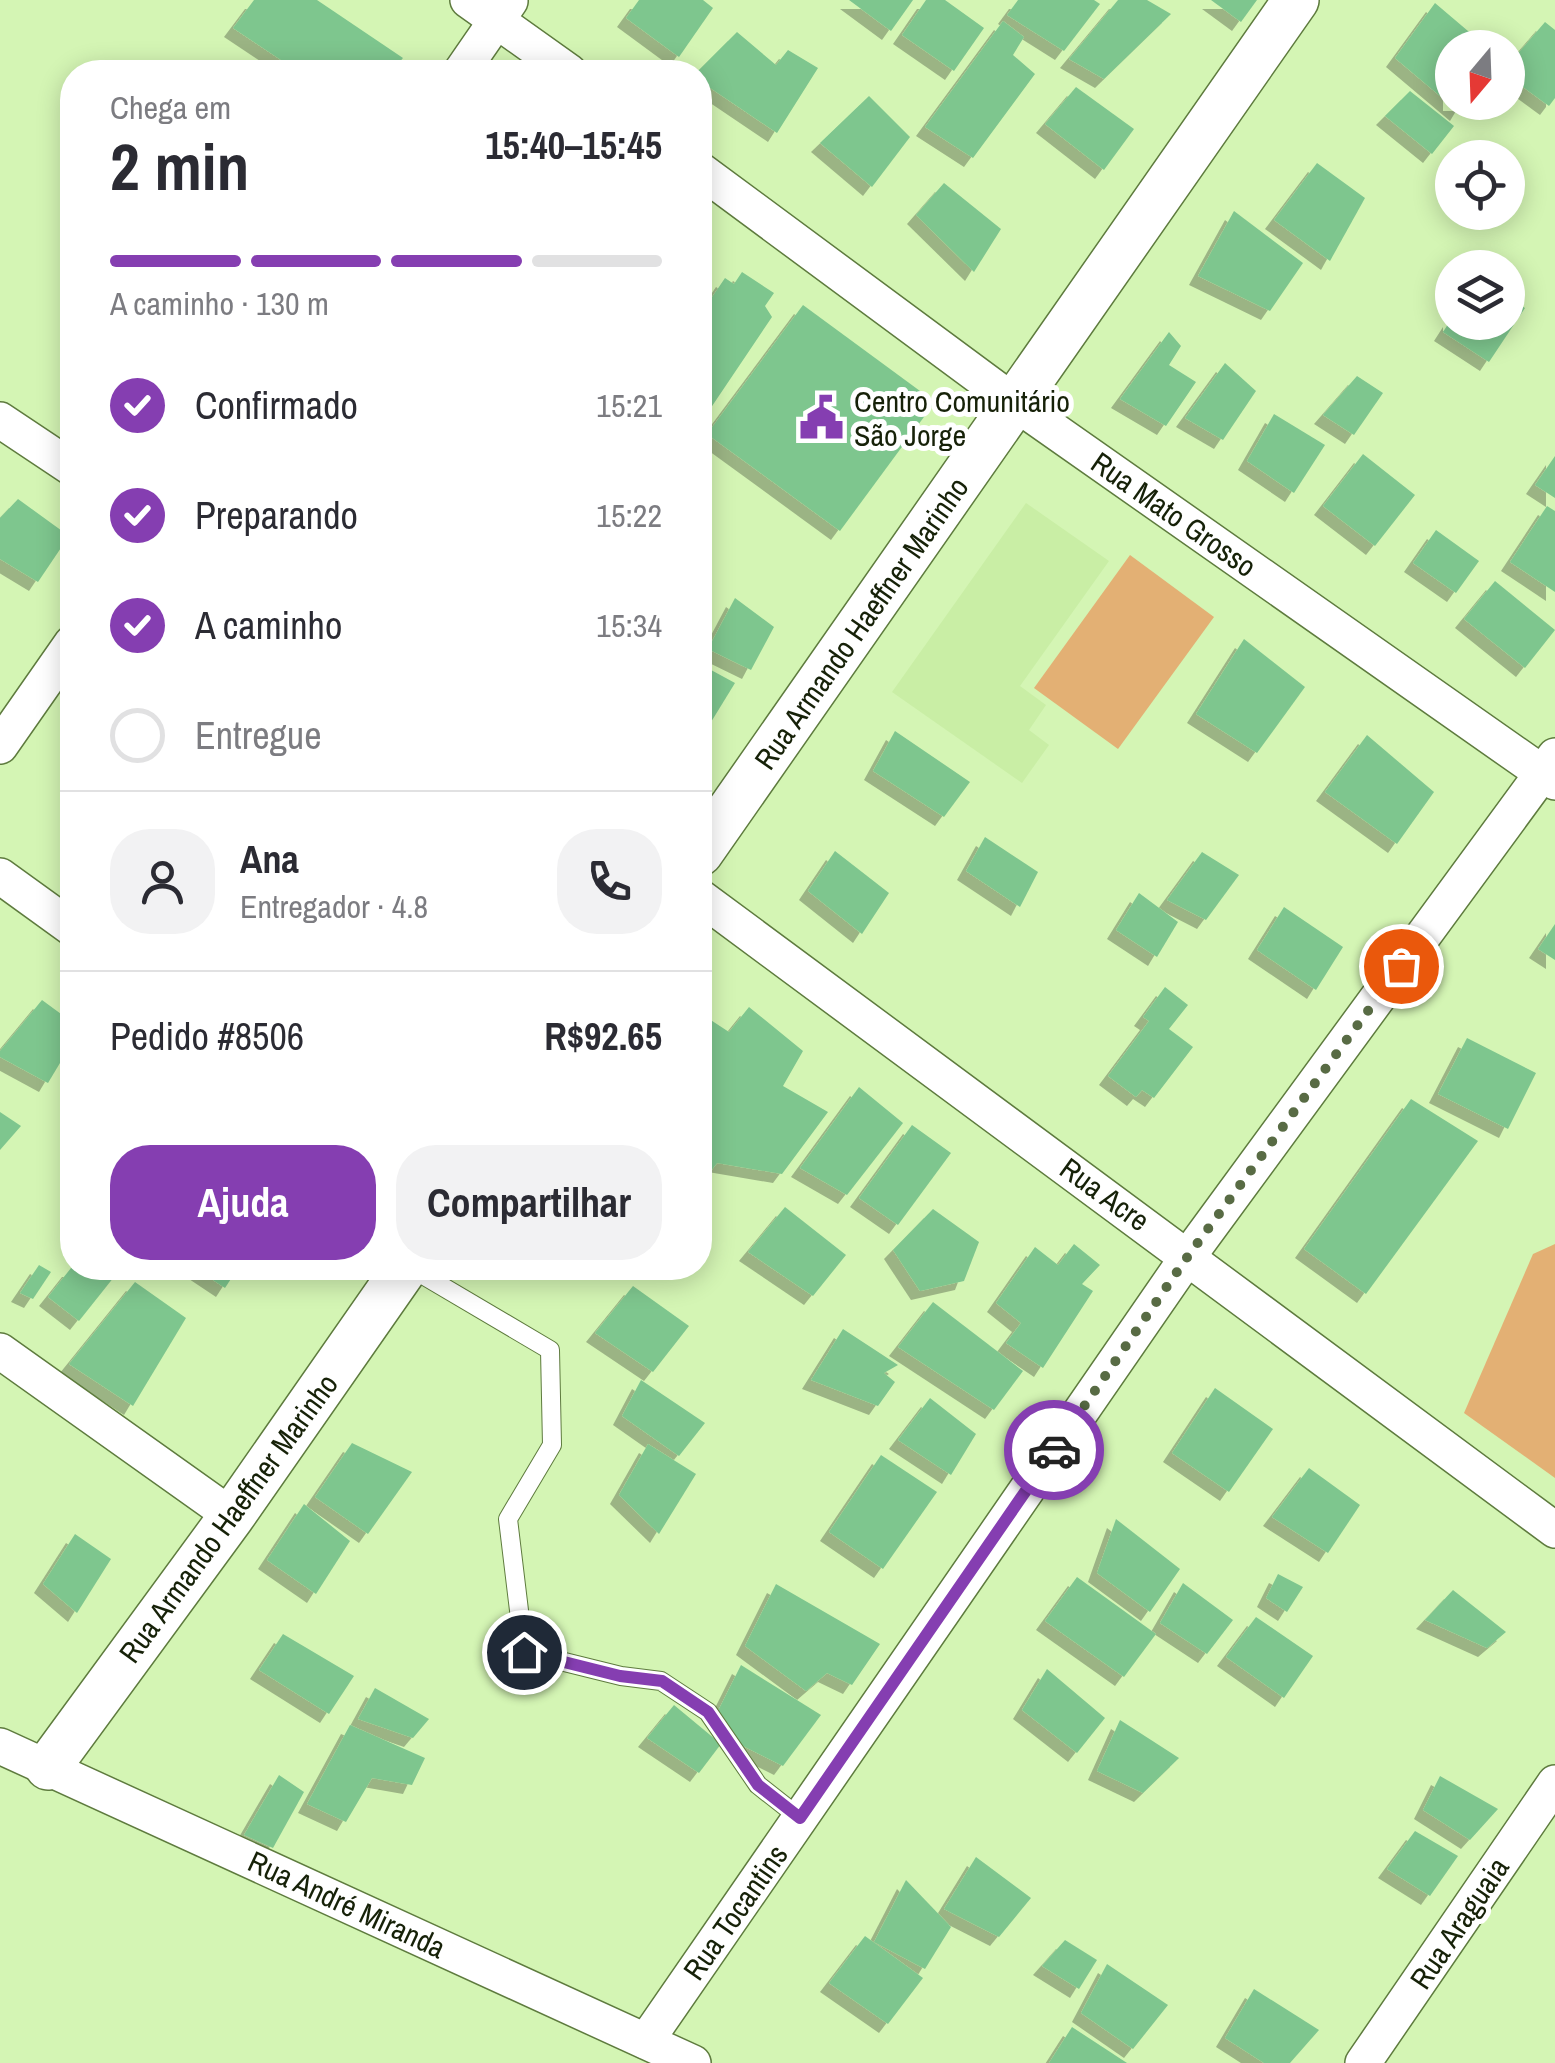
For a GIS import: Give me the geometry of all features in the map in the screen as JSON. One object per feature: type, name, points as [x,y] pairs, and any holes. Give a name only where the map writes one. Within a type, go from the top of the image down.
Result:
[{"type":"street","name":"Rua Armando Haeffner Marinho","points":[[712,835],[1296,0]]},
{"type":"street","points":[[467,60],[492,7],[554,60]]},
{"type":"street","name":"Rua Mato Grosso","points":[[712,179],[1015,403],[1551,770]]},
{"type":"street","points":[[0,420],[60,460]]},
{"type":"street","points":[[0,746],[60,660]]},
{"type":"street","name":"Rua Tocantins","points":[[646,2041],[1188,1256],[1551,770]]},
{"type":"street","points":[[0,876],[60,919]]},
{"type":"street","name":"Rua Acre","points":[[712,906],[1555,1530]]},
{"type":"street","name":"Rua Armando Haeffner Marinho","points":[[48,1767],[399,1280]]},
{"type":"street","points":[[0,1351],[232,1516]]},
{"type":"street","name":"Rua André Miranda","points":[[0,1746],[692,2063]]},
{"type":"street","name":"Rua Araguaia","points":[[1363,2063],[1555,1783]]},
{"type":"lane","points":[[429,1280],[550,1350],[552,1446],[508,1518],[524,1652],[620,1676],[662,1681],[708,1712],[758,1785],[800,1818]]},
{"type":"shaded area","points":[[1026,503],[1109,561],[1020,686],[1046,705],[1029,730],[1049,745],[1022,783],[892,692]]},
{"type":"shaded area","points":[[1130,555],[1214,617],[1118,749],[1034,688]]},
{"type":"shaded area","points":[[1555,1244],[1555,1478],[1464,1413],[1533,1254]]},
{"type":"building","points":[[254,0],[317,0],[403,58],[281,60],[233,28]]},
{"type":"building","points":[[639,0],[703,0],[713,8],[679,57],[626,18]]},
{"type":"building","points":[[849,0],[913,0],[891,31]]},
{"type":"building","points":[[926,0],[945,0],[984,28],[954,71],[902,35]]},
{"type":"building","points":[[1018,0],[1094,0],[1100,4],[1064,51],[1007,15]]},
{"type":"building","points":[[1118,0],[1147,0],[1171,14],[1104,79],[1069,59]]},
{"type":"building","points":[[1211,0],[1257,0],[1241,22]]},
{"type":"building","points":[[1435,3],[1467,30],[1435,30],[1435,92],[1395,58]]},
{"type":"building","points":[[1003,21],[1024,37],[1013,55],[1035,74],[973,158],[925,127]]},
{"type":"building","points":[[1545,22],[1555,30],[1555,98],[1549,106],[1525,88],[1525,45]]},
{"type":"building","points":[[737,32],[776,65],[788,50],[818,68],[777,133],[712,89],[709,60]]},
{"type":"building","points":[[1076,87],[1134,129],[1104,170],[1045,124]]},
{"type":"building","points":[[1410,91],[1435,111],[1435,120],[1446,120],[1454,126],[1443,140],[1435,140],[1432,154],[1385,116]]},
{"type":"building","points":[[869,96],[910,137],[872,187],[820,143]]},
{"type":"building","points":[[1317,163],[1365,198],[1330,261],[1274,220]]},
{"type":"building","points":[[944,183],[1001,229],[974,272],[916,215]]},
{"type":"building","points":[[1234,211],[1303,263],[1270,311],[1198,276]]},
{"type":"building","points":[[742,272],[774,293],[765,306],[772,317],[712,406],[712,297],[725,278],[734,284]]},
{"type":"building","name":"Centro Comunitário São Jorge","points":[[803,305],[935,402],[840,531],[712,438],[712,427]]},
{"type":"building","points":[[1169,332],[1181,346],[1169,365],[1196,382],[1166,426],[1120,399]]},
{"type":"building","points":[[1455,340],[1504,340],[1489,362]]},
{"type":"building","points":[[1225,363],[1256,391],[1223,440],[1185,418]]},
{"type":"building","points":[[1357,376],[1383,393],[1354,435],[1323,415]]},
{"type":"building","points":[[1274,414],[1325,445],[1294,493],[1247,461]]},
{"type":"building","points":[[1363,454],[1415,495],[1375,546],[1323,506]]},
{"type":"building","points":[[1555,456],[1555,498],[1535,485]]},
{"type":"building","points":[[18,499],[60,529],[60,549],[38,582],[0,559],[0,518]]},
{"type":"building","points":[[1547,506],[1555,511],[1555,592],[1510,562]]},
{"type":"building","points":[[1436,530],[1479,561],[1456,593],[1413,563]]},
{"type":"building","points":[[1495,581],[1555,630],[1525,668],[1464,619]]},
{"type":"building","points":[[735,598],[774,627],[751,670],[712,651],[712,641]]},
{"type":"building","points":[[1244,639],[1305,687],[1257,753],[1196,714]]},
{"type":"building","points":[[712,671],[735,683],[712,720]]},
{"type":"building","points":[[895,731],[970,782],[944,817],[873,771]]},
{"type":"building","points":[[1367,735],[1434,792],[1397,844],[1325,792]]},
{"type":"building","points":[[985,837],[1038,872],[1020,907],[966,871]]},
{"type":"building","points":[[835,851],[889,893],[862,934],[808,891]]},
{"type":"building","points":[[1202,852],[1239,875],[1206,920],[1167,900]]},
{"type":"building","points":[[1139,893],[1178,922],[1157,957],[1116,930]]},
{"type":"building","points":[[1284,907],[1343,947],[1316,990],[1257,950]]},
{"type":"building","points":[[1555,924],[1555,960],[1538,949]]},
{"type":"building","points":[[1165,987],[1188,1005],[1169,1029],[1193,1047],[1154,1098],[1142,1090],[1136,1097],[1108,1076],[1149,1021],[1143,1017]]},
{"type":"building","points":[[42,1000],[60,1013],[60,1063],[48,1083],[0,1057],[0,1051]]},
{"type":"building","points":[[749,1007],[803,1051],[783,1086],[828,1112],[782,1174],[717,1163],[712,1169],[712,1021],[729,1032]]},
{"type":"building","points":[[1467,1038],[1536,1073],[1508,1129],[1438,1094]]},
{"type":"building","points":[[859,1087],[903,1123],[847,1195],[800,1168]]},
{"type":"building","points":[[1411,1099],[1478,1141],[1366,1294],[1304,1249]]},
{"type":"building","points":[[0,1112],[21,1126],[0,1150]]},
{"type":"building","points":[[912,1125],[951,1153],[898,1225],[859,1198]]},
{"type":"building","points":[[785,1207],[846,1255],[813,1296],[748,1252]]},
{"type":"building","points":[[933,1209],[979,1242],[964,1281],[920,1291],[893,1250]]},
{"type":"building","points":[[1074,1244],[1100,1265],[1082,1284],[1093,1291],[1043,1368],[1006,1343],[1021,1323],[996,1303],[1035,1247],[1058,1265]]},
{"type":"building","points":[[39,1265],[51,1272],[33,1299],[20,1293]]},
{"type":"building","points":[[61,1280],[112,1280],[79,1321],[48,1297]]},
{"type":"building","points":[[213,1280],[230,1280],[225,1288]]},
{"type":"building","points":[[135,1282],[186,1318],[133,1406],[69,1364]]},
{"type":"building","points":[[633,1286],[689,1326],[653,1372],[595,1333]]},
{"type":"building","points":[[933,1302],[1023,1371],[994,1410],[898,1347]]},
{"type":"building","points":[[843,1329],[898,1365],[884,1373],[895,1382],[878,1406],[811,1380]]},
{"type":"building","points":[[641,1380],[705,1423],[679,1456],[622,1416]]},
{"type":"building","points":[[1215,1388],[1273,1429],[1229,1492],[1172,1453]]},
{"type":"building","points":[[930,1398],[976,1434],[951,1475],[898,1440]]},
{"type":"building","points":[[352,1443],[412,1472],[368,1534],[315,1497]]},
{"type":"building","points":[[648,1444],[696,1474],[659,1534],[619,1495]]},
{"type":"building","points":[[881,1455],[937,1492],[883,1569],[829,1532]]},
{"type":"building","points":[[1309,1468],[1360,1505],[1328,1553],[1272,1517]]},
{"type":"building","points":[[304,1504],[350,1541],[316,1594],[267,1560]]},
{"type":"building","points":[[1116,1519],[1180,1569],[1150,1612],[1097,1573]]},
{"type":"building","points":[[75,1534],[111,1559],[77,1613],[43,1584]]},
{"type":"building","points":[[1278,1574],[1303,1587],[1287,1612],[1266,1598]]},
{"type":"building","points":[[1077,1577],[1156,1634],[1124,1677],[1045,1621]]},
{"type":"building","points":[[1183,1583],[1233,1620],[1207,1654],[1160,1623]]},
{"type":"building","points":[[776,1584],[880,1644],[852,1685],[827,1673],[806,1691],[745,1646]]},
{"type":"building","points":[[1453,1590],[1506,1632],[1487,1648],[1425,1620]]},
{"type":"building","points":[[1256,1617],[1313,1656],[1284,1698],[1226,1657]]},
{"type":"building","points":[[283,1634],[354,1676],[329,1714],[259,1670]]},
{"type":"building","points":[[741,1665],[821,1715],[783,1766],[735,1742],[718,1711]]},
{"type":"building","points":[[1047,1669],[1105,1718],[1077,1753],[1022,1710]]},
{"type":"building","points":[[375,1688],[429,1719],[413,1738],[358,1719]]},
{"type":"building","points":[[674,1705],[721,1744],[699,1773],[647,1738]]},
{"type":"building","points":[[1120,1720],[1179,1758],[1143,1793],[1097,1771]]},
{"type":"building","points":[[350,1725],[425,1758],[412,1785],[372,1778],[346,1822],[307,1804]]},
{"type":"building","points":[[279,1775],[304,1792],[273,1848],[244,1835]]},
{"type":"building","points":[[1440,1776],[1498,1809],[1470,1840],[1423,1810]]},
{"type":"building","points":[[1415,1831],[1458,1856],[1430,1896],[1387,1869]]},
{"type":"building","points":[[976,1857],[1031,1898],[999,1937],[944,1909]]},
{"type":"building","points":[[906,1880],[951,1927],[925,1969],[874,1942]]},
{"type":"building","points":[[865,1936],[923,1978],[888,2024],[829,1983]]},
{"type":"building","points":[[1065,1940],[1097,1960],[1079,1989],[1042,1966]]},
{"type":"building","points":[[1107,1964],[1168,2005],[1133,2049],[1081,2013]]},
{"type":"building","points":[[1254,1989],[1319,2030],[1290,2063],[1264,2063],[1225,2038]]},
{"type":"building","points":[[1072,2027],[1127,2063],[1049,2063]]},
{"type":"way so far","points":[[1054,1450],[1188,1256],[1401,966]]},
{"type":"place","name":"Centro Comunitário São Jorge","points":[[821,418]]},
{"type":"route","points":[[524,1652],[620,1676],[662,1681],[708,1712],[758,1785],[800,1818],[1054,1450]]}]
